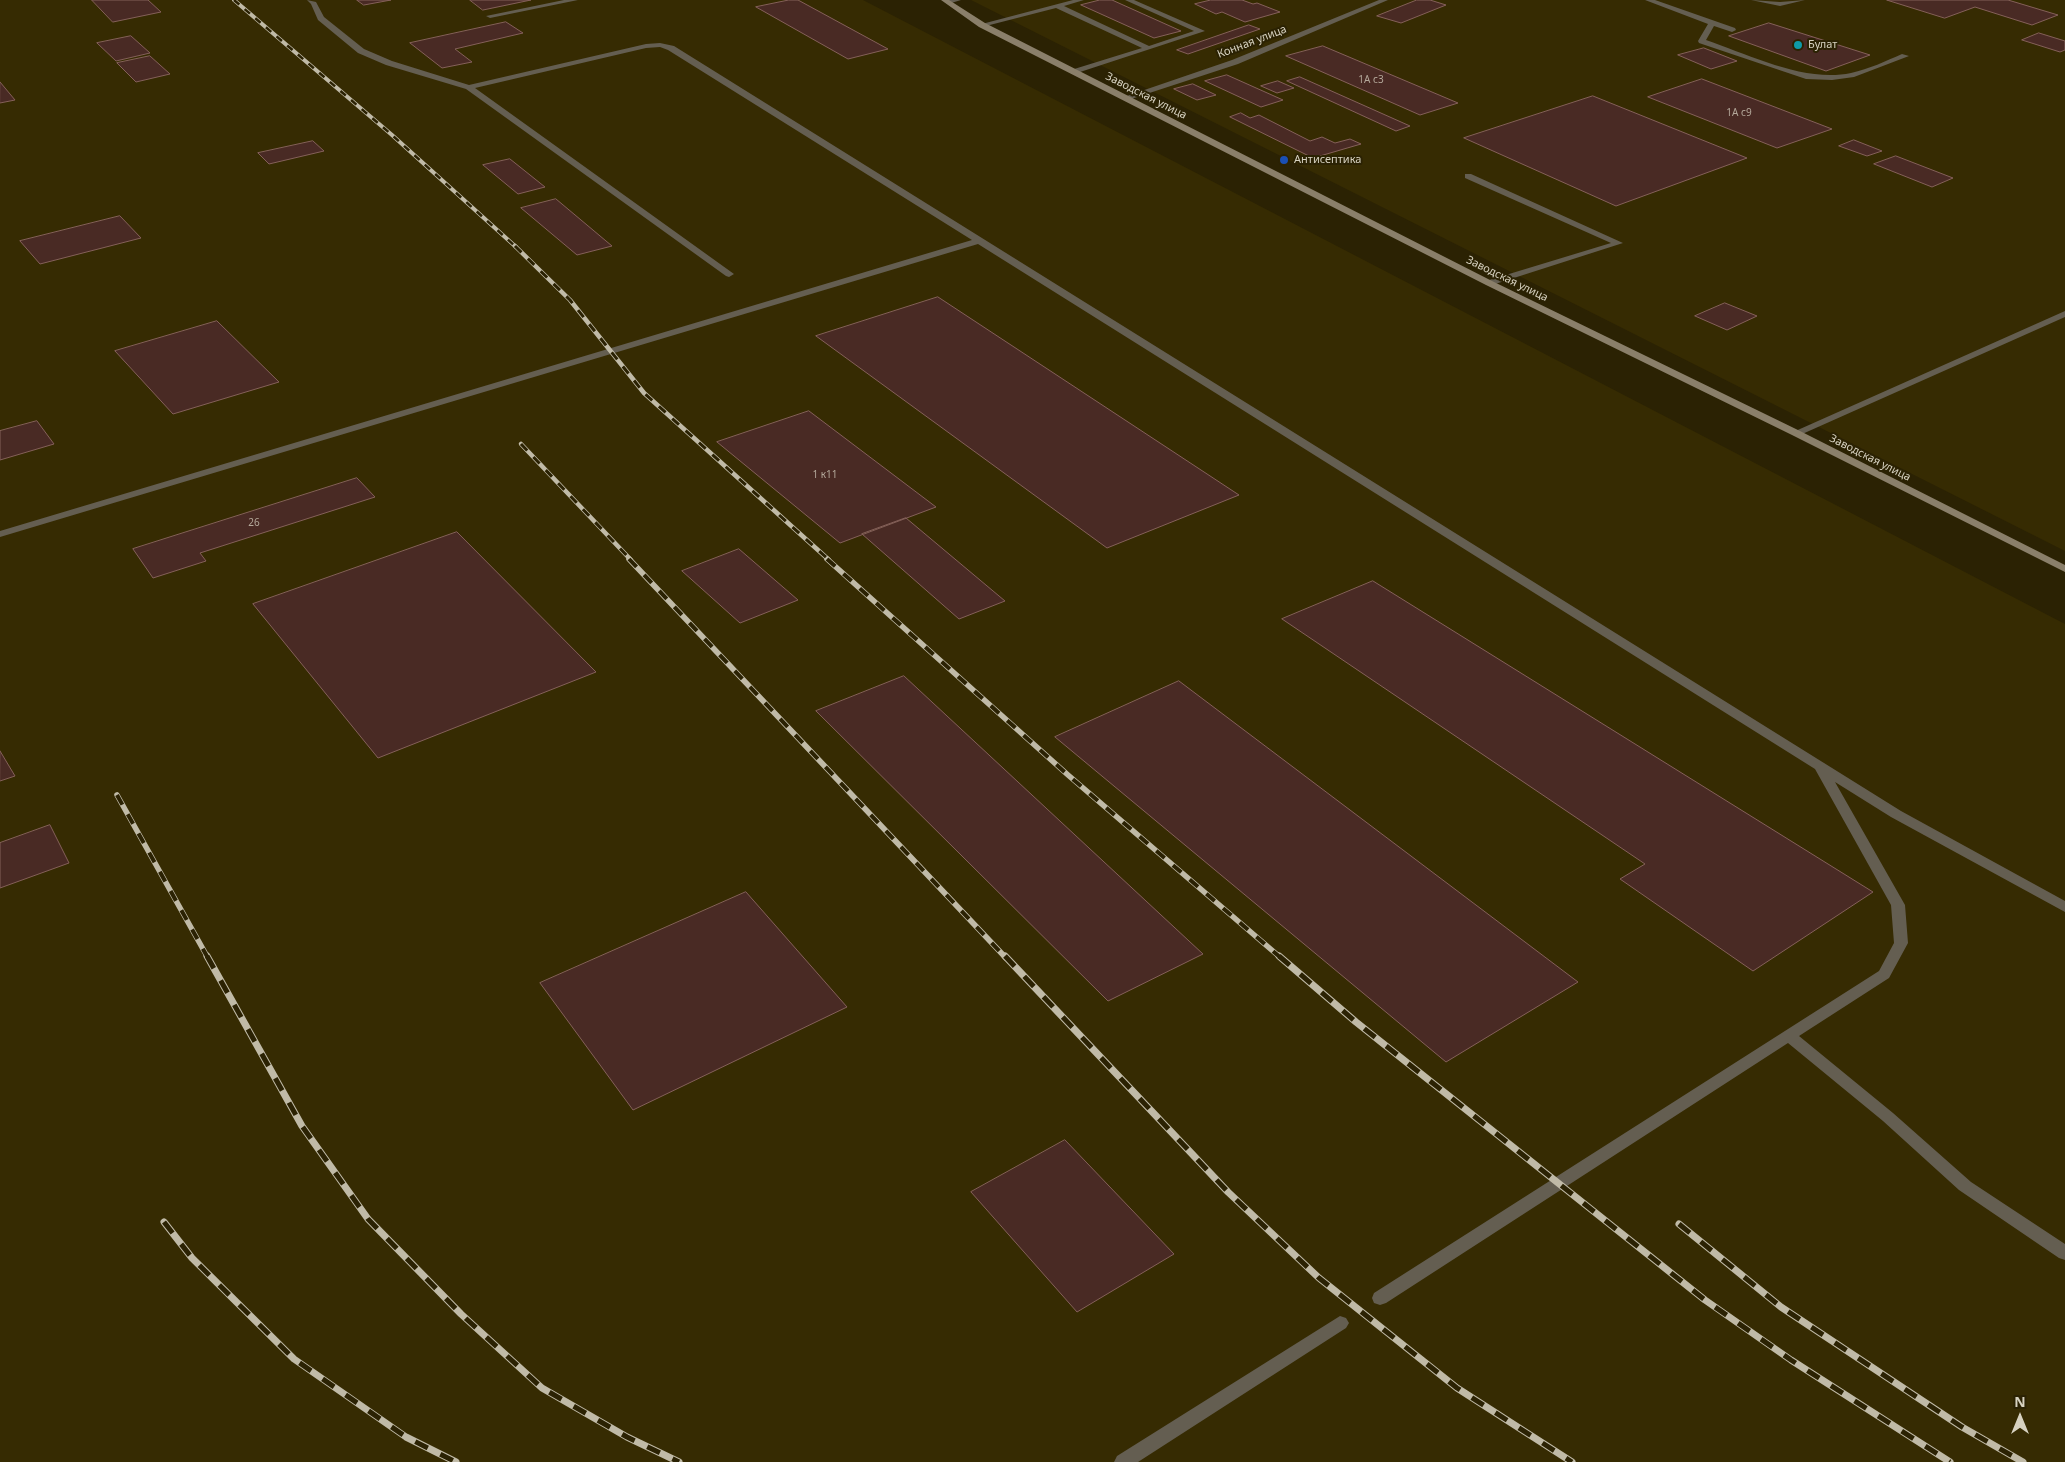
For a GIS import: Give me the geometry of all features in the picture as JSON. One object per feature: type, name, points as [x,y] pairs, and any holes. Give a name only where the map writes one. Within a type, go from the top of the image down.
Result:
[{"type":"street","points":[[310,0],[314,3],[321,18],[361,51],[389,63],[469,87],[730,274]]},
{"type":"street","points":[[490,16],[576,0]]},
{"type":"street","points":[[982,24],[1080,0]]},
{"type":"street","points":[[1074,72],[1200,31],[1128,0]]},
{"type":"street","name":"Конная улица","points":[[1125,98],[1235,62],[1385,0]]},
{"type":"street","points":[[1648,0],[1732,30]]},
{"type":"street","points":[[1754,0],[1780,4],[1802,0]]},
{"type":"street","name":"Заводская улица","points":[[950,1],[982,24],[1125,98],[1489,283],[1796,433],[2065,569]]},
{"type":"street","points":[[1057,6],[1148,48]]},
{"type":"street","points":[[1712,22],[1702,42],[1806,78],[1832,78],[1854,75],[1905,56]]},
{"type":"street","points":[[469,87],[646,46],[671,48],[1896,814],[2065,907]]},
{"type":"street","points":[[1468,176],[1619,243],[1489,283]]},
{"type":"street","points":[[0,534],[980,240]]},
{"type":"street","points":[[1796,433],[2065,314]]},
{"type":"street","points":[[1380,1298],[1884,974],[1901,943],[1898,906],[1820,766]]},
{"type":"street","points":[[1789,1036],[1888,1117],[1965,1186],[2065,1253]]},
{"type":"street","points":[[1124,1462],[1340,1323]]},
{"type":"shaded area","points":[[0,0],[863,0],[2065,624],[2065,1462],[0,1462]]},
{"type":"shaded area","points":[[971,0],[2065,0],[2065,551]]},
{"type":"building","points":[[92,0],[148,0],[161,12],[113,22]]},
{"type":"building","points":[[357,0],[391,0],[364,5]]},
{"type":"building","points":[[470,0],[531,0],[483,10]]},
{"type":"building","points":[[798,0],[888,49],[848,59],[756,7]]},
{"type":"building","points":[[1100,0],[1112,0],[1181,31],[1154,38],[1081,5]]},
{"type":"building","points":[[1211,0],[1242,0],[1253,4],[1257,3],[1280,12],[1245,22],[1222,12],[1216,14],[1195,4]]},
{"type":"building","points":[[1417,0],[1430,0],[1446,5],[1401,23],[1377,16]]},
{"type":"building","points":[[1887,0],[2008,0],[2058,15],[2032,25],[1975,7],[1945,18]]},
{"type":"building","points":[[506,22],[523,33],[455,49],[472,62],[442,68],[410,43]]},
{"type":"building","name":"Булат","points":[[1769,23],[1870,55],[1826,71],[1729,36]]},
{"type":"building","points":[[1249,25],[1260,29],[1188,54],[1177,50]]},
{"type":"building","points":[[2039,33],[2065,41],[2065,50],[2060,52],[2022,40]]},
{"type":"building","points":[[131,36],[150,53],[116,61],[97,43]]},
{"type":"building","points":[[1323,46],[1458,103],[1420,115],[1286,56]]},
{"type":"building","points":[[1704,48],[1737,61],[1711,69],[1678,55]]},
{"type":"building","points":[[150,56],[170,74],[136,82],[117,63]]},
{"type":"building","points":[[1227,75],[1283,100],[1261,107],[1205,81]]},
{"type":"building","points":[[1300,77],[1410,126],[1396,131],[1287,81]]},
{"type":"building","points":[[1702,79],[1832,129],[1777,148],[1648,97]]},
{"type":"building","points":[[1278,81],[1294,88],[1277,93],[1261,86]]},
{"type":"building","points":[[0,82],[15,100],[0,103]]},
{"type":"building","points":[[1193,84],[1216,95],[1197,100],[1174,89]]},
{"type":"building","points":[[1593,96],[1747,158],[1616,206],[1464,138]]},
{"type":"building","points":[[1241,113],[1250,118],[1259,115],[1310,141],[1322,137],[1335,143],[1350,139],[1361,144],[1313,158],[1230,117]]},
{"type":"building","points":[[1854,140],[1882,151],[1867,156],[1839,146]]},
{"type":"building","points":[[313,141],[324,151],[269,164],[258,153]]},
{"type":"building","points":[[1896,156],[1953,178],[1932,187],[1874,164]]},
{"type":"building","points":[[510,159],[545,187],[518,194],[483,165]]},
{"type":"building","points":[[556,199],[612,246],[577,255],[521,208]]},
{"type":"building","points":[[120,216],[141,238],[40,264],[20,241]]},
{"type":"building","points":[[938,297],[1239,495],[1107,548],[816,336]]},
{"type":"building","points":[[1725,303],[1757,316],[1727,330],[1695,316]]},
{"type":"building","points":[[217,321],[279,382],[173,414],[115,351]]},
{"type":"building","points":[[809,411],[936,507],[840,543],[717,442]]},
{"type":"building","points":[[37,421],[54,444],[0,460],[0,431]]},
{"type":"building","points":[[357,478],[375,497],[200,553],[206,561],[153,578],[133,549]]},
{"type":"building","points":[[906,518],[1005,601],[959,619],[862,534]]},
{"type":"building","points":[[457,532],[596,672],[378,758],[253,604]]},
{"type":"building","points":[[739,549],[798,600],[740,623],[682,571]]},
{"type":"building","points":[[1373,581],[1873,892],[1753,971],[1620,879],[1645,864],[1282,619]]},
{"type":"building","points":[[904,676],[1203,954],[1108,1001],[816,711]]},
{"type":"building","points":[[1179,681],[1578,982],[1446,1062],[1055,737]]},
{"type":"building","points":[[0,751],[15,776],[0,781]]},
{"type":"building","points":[[50,825],[69,863],[0,888],[0,843]]},
{"type":"building","points":[[746,892],[847,1007],[633,1110],[540,983]]},
{"type":"building","points":[[1065,1140],[1174,1254],[1077,1312],[971,1192]]},
{"type":"railway","points":[[234,0],[392,135],[516,247]]},
{"type":"railway","points":[[515,246],[570,300],[644,393],[829,560]]},
{"type":"railway","points":[[521,444],[631,560]]},
{"type":"railway","points":[[629,559],[1006,958]]},
{"type":"railway","points":[[827,559],[1068,775],[1281,958]]},
{"type":"railway","points":[[117,795],[208,958]]},
{"type":"railway","points":[[207,956],[302,1126],[368,1219],[461,1314],[542,1388],[627,1437],[679,1462]]},
{"type":"railway","points":[[1005,956],[1228,1192],[1319,1278],[1457,1388],[1572,1462]]},
{"type":"railway","points":[[1279,956],[1356,1022],[1705,1300],[1791,1360],[1950,1462]]},
{"type":"railway","points":[[164,1222],[192,1258],[294,1359],[406,1437],[456,1462]]},
{"type":"railway","points":[[1679,1224],[1781,1307],[1962,1427],[2023,1462]]},
{"type":"place","name":"Булат","points":[[1798,45]]},
{"type":"place","name":"Антисептика","points":[[1284,160]]}]
